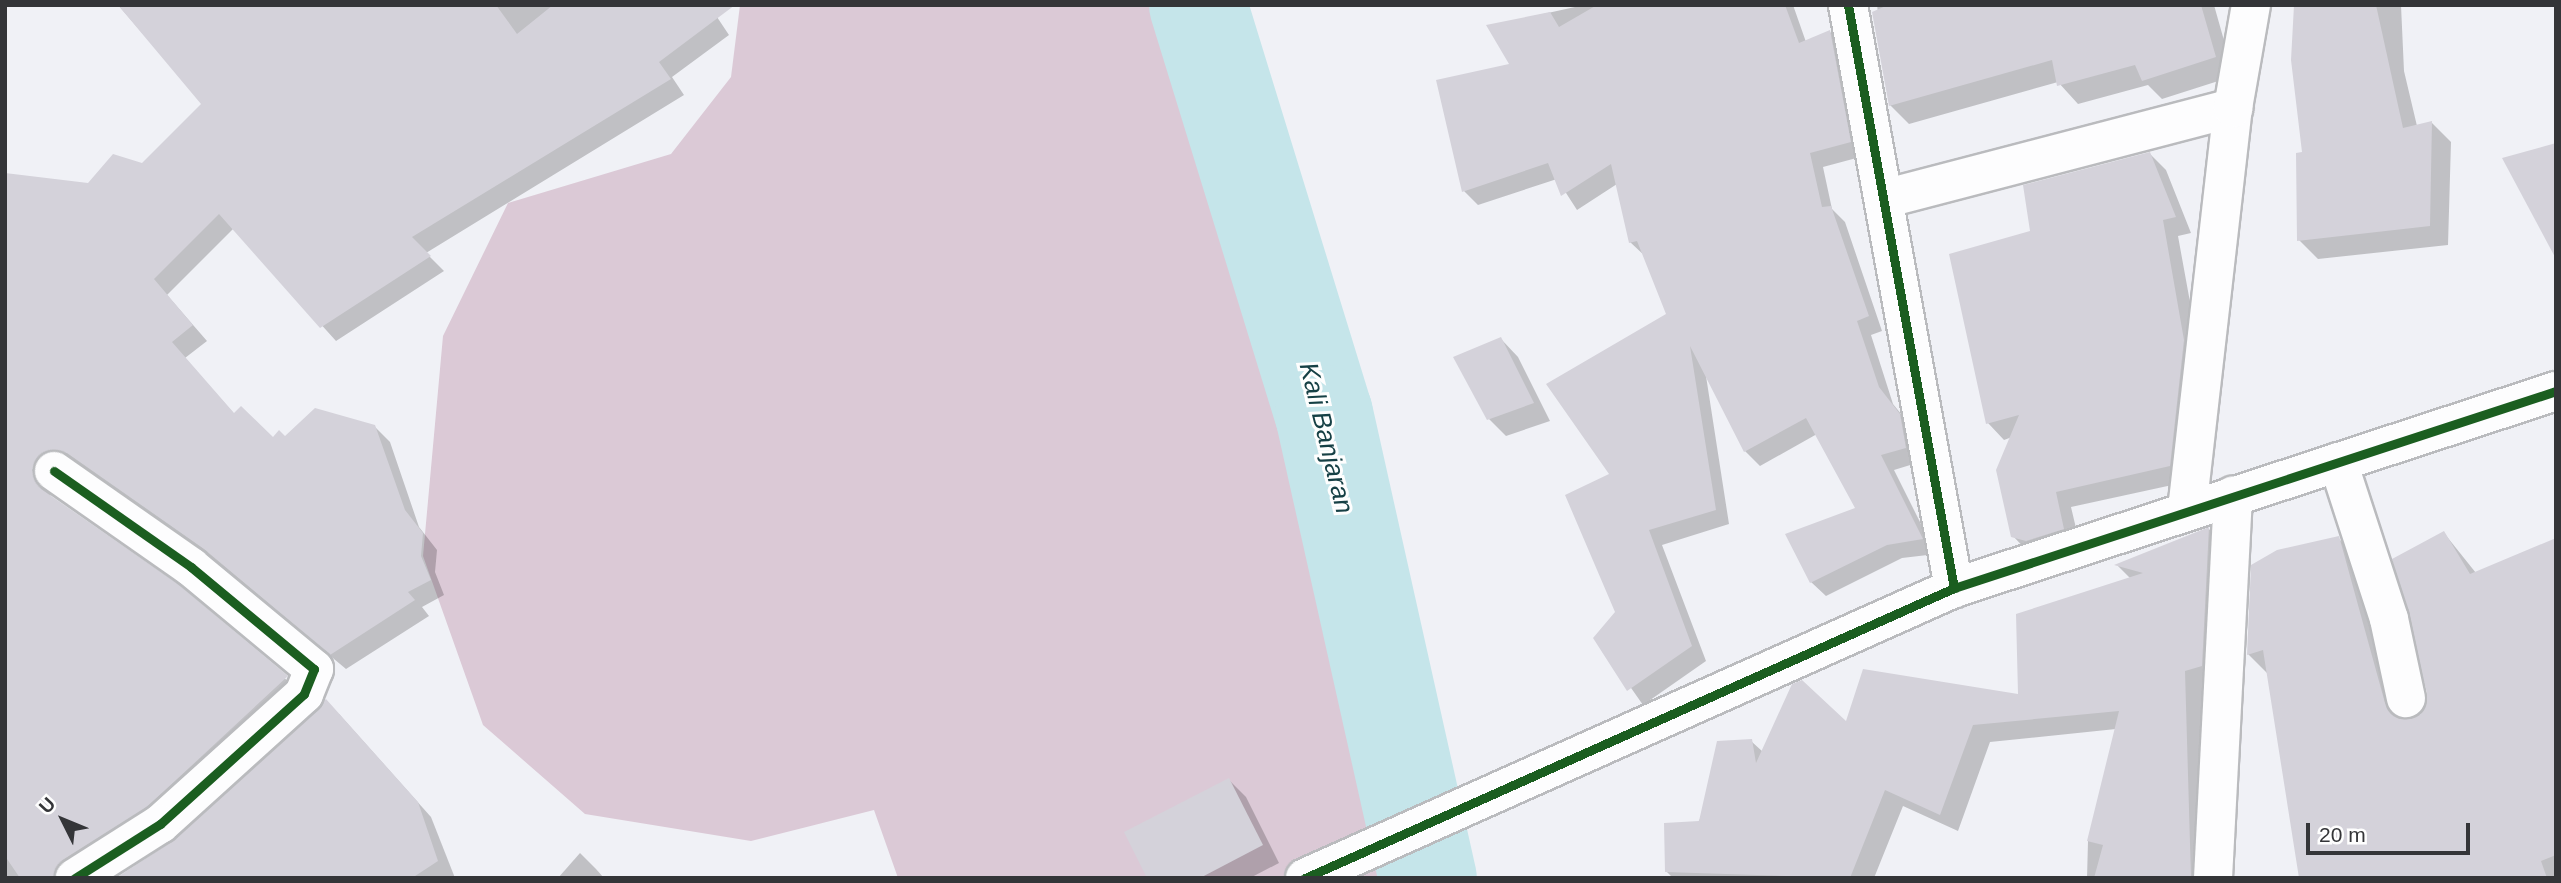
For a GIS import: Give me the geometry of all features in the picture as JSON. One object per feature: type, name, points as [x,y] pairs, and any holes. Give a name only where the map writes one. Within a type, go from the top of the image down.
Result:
[{"type":"street","points":[[1848,5],[1887,198],[1954,588]]},
{"type":"street","points":[[2186,510],[2233,108],[2251,5]]},
{"type":"street","points":[[1887,198],[2233,108]]},
{"type":"street","points":[[1306,878],[1374,842],[1954,588],[2556,391]]},
{"type":"street","points":[[2338,462],[2389,619],[2406,698]]},
{"type":"street","points":[[54,471],[191,567],[314,669],[304,694],[160,824],[75,878]]},
{"type":"street","points":[[2213,878],[2233,496]]},
{"type":"shaded area","points":[[740,5],[1198,5],[1324,414],[1428,878],[898,878],[874,810],[751,841],[585,814],[483,725],[423,556],[443,336],[508,203],[671,154],[731,77]]},
{"type":"building","points":[[118,5],[496,5],[517,34],[553,5],[735,5],[659,62],[671,79],[412,237],[431,256],[320,328],[219,214],[154,279],[193,325],[172,342],[234,413],[241,406],[273,437],[279,430],[285,436],[315,408],[375,425],[405,510],[423,533],[421,556],[431,580],[408,592],[415,600],[330,655],[204,549],[67,453],[44,452],[32,470],[41,489],[178,584],[288,676],[147,807],[63,860],[53,878],[20,878],[5,856],[5,173],[88,183],[113,154],[142,163],[201,104]]},
{"type":"building","points":[[1597,5],[1785,5],[1799,43],[1830,30],[1851,142],[1810,153],[1822,207],[1831,206],[1869,316],[1857,321],[1879,387],[1900,414],[1906,448],[1881,455],[1923,539],[1887,545],[1810,583],[1785,534],[1855,508],[1806,418],[1744,452],[1690,346],[1716,510],[1649,530],[1692,646],[1627,691],[1593,638],[1615,612],[1565,495],[1609,474],[1546,384],[1666,314],[1637,241],[1629,243],[1611,164],[1561,196],[1548,163],[1462,192],[1436,80],[1509,64],[1486,25],[1550,12],[1559,27]]},
{"type":"building","points":[[1888,5],[2201,5],[2216,57],[2142,81],[2135,65],[2057,86],[2052,60],[1889,106],[1872,12]]},
{"type":"building","points":[[2294,5],[2376,5],[2403,128],[2432,121],[2430,226],[2297,241],[2296,153],[2302,152],[2291,60]]},
{"type":"building","points":[[2556,143],[2556,259],[2502,158]]},
{"type":"building","points":[[2150,152],[2176,217],[2163,220],[2184,340],[2170,466],[2056,492],[2064,529],[2026,541],[2011,537],[1996,470],[2019,415],[1986,424],[1949,254],[2030,231],[2023,185]]},
{"type":"building","points":[[1501,337],[1534,403],[1487,420],[1453,357]]},
{"type":"building","points":[[2209,527],[2202,666],[2185,671],[2191,878],[2094,878],[2103,845],[2087,841],[2119,711],[1973,725],[1940,815],[1885,790],[1850,878],[1665,872],[1664,823],[1699,821],[1717,741],[1752,739],[1756,763],[1792,684],[1802,680],[1846,721],[1863,669],[2018,694],[2016,614],[2143,573],[2114,565]]},
{"type":"building","points":[[2444,531],[2470,574],[2556,538],[2556,855],[2541,861],[2547,878],[2299,878],[2263,650],[2247,655],[2251,565],[2277,550],[2339,536],[2385,703],[2399,719],[2410,719],[2421,714],[2427,693],[2392,559]]},
{"type":"building","points":[[326,699],[418,802],[438,861],[412,878],[116,878],[174,840]]},
{"type":"building","points":[[1229,778],[1263,845],[1200,878],[1147,878],[1124,832]]},
{"type":"waterway","name":"Kali Banjaran","points":[[1198,5],[1324,414],[1428,878]]},
{"type":"cycle path","points":[[1848,5],[1954,588]]},
{"type":"cycle path","points":[[1305,878],[1954,588],[2556,391]]},
{"type":"cycle path","points":[[54,471],[191,567],[314,669],[304,694],[160,824],[75,878]]}]
